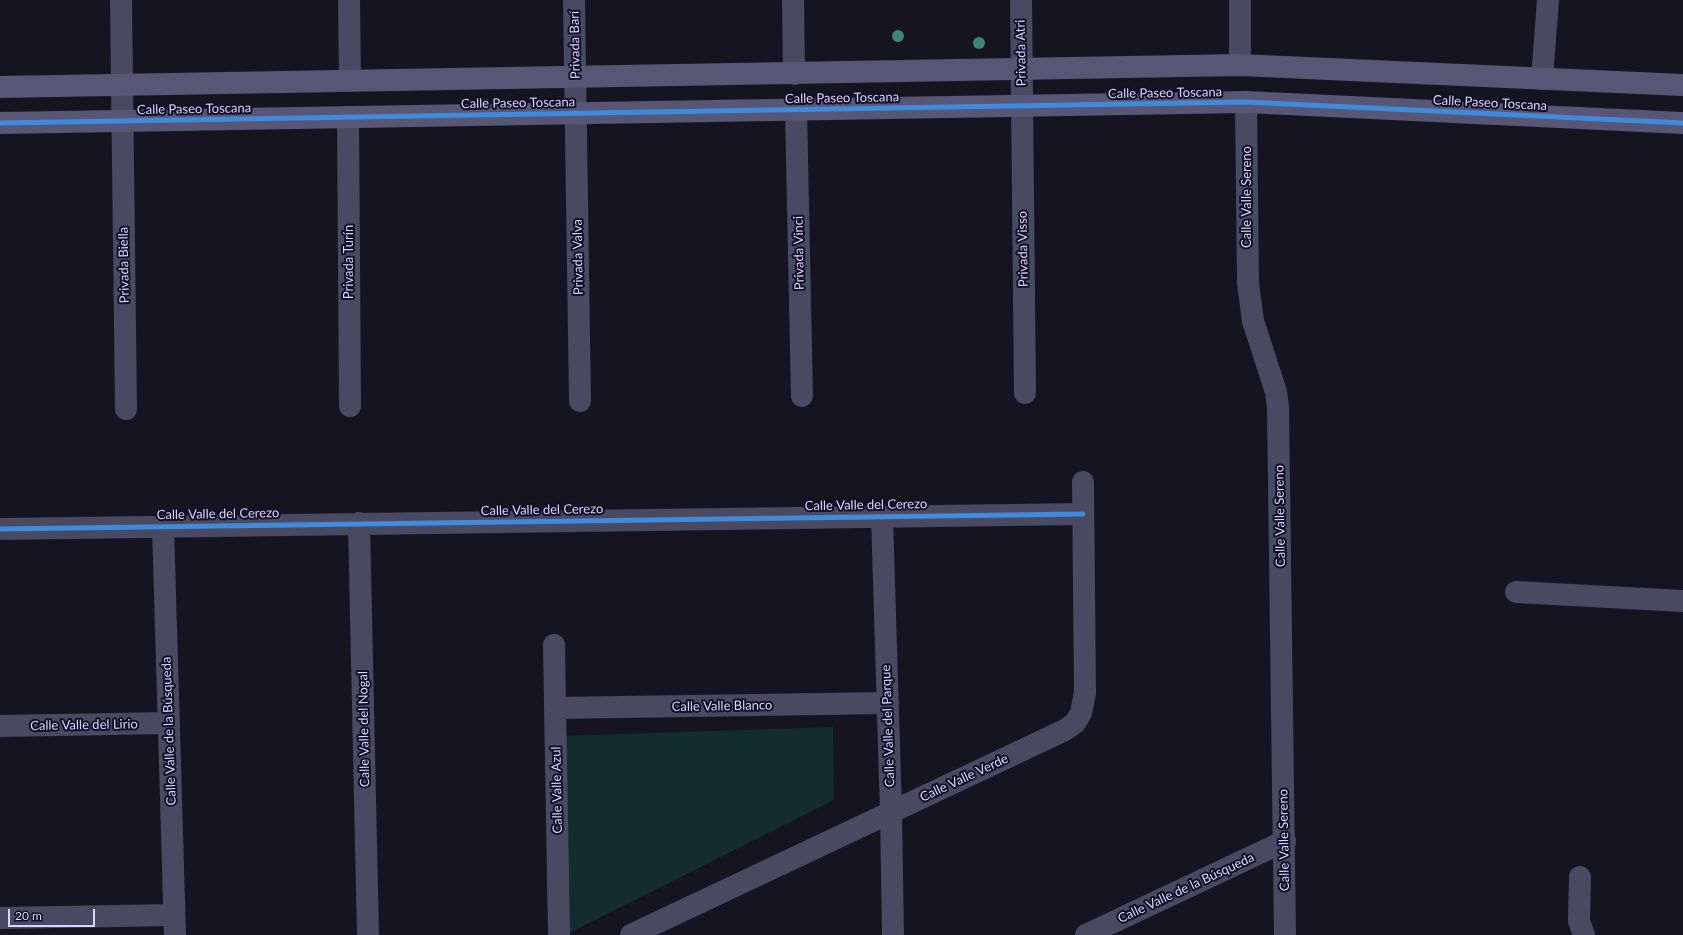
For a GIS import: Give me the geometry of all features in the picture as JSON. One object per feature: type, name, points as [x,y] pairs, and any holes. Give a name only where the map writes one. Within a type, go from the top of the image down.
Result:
[{"type":"street","name":"Privada Biella","points":[[121,0],[126,409]]},
{"type":"street","points":[[349,0],[350,81]]},
{"type":"street","name":"Privada Barí","points":[[574,0],[576,114]]},
{"type":"street","points":[[793,0],[794,74]]},
{"type":"street","name":"Privada Atri","points":[[1021,0],[1022,106]]},
{"type":"street","points":[[1240,0],[1240,65]]},
{"type":"street","points":[[1542,79],[1548,0]]},
{"type":"street","name":"Calle Paseo Toscana","points":[[0,87],[1240,65],[1683,85]]},
{"type":"street","name":"Calle Paseo Toscana","points":[[0,123],[1246,102],[1683,123]]},
{"type":"street","name":"Calle Valle Sereno","points":[[1246,102],[1248,283],[1253,321],[1276,392],[1278,407],[1285,841],[1285,935]]},
{"type":"street","name":"Privada Visso","points":[[1022,106],[1025,393]]},
{"type":"street","name":"Privada Vinci","points":[[796,110],[802,396]]},
{"type":"street","name":"Privada Valva","points":[[576,114],[580,401]]},
{"type":"street","name":"Privada Turín","points":[[348,117],[350,406]]},
{"type":"street","name":"Calle Valle Verde","points":[[631,935],[1065,730],[1075,723],[1081,713],[1085,693],[1083,482]]},
{"type":"street","name":"Calle Valle del Cerezo","points":[[0,528],[1083,514]]},
{"type":"street","name":"Calle Valle del Parque","points":[[882,516],[891,812],[893,935]]},
{"type":"street","name":"Calle Valle del Nogal","points":[[359,523],[368,935]]},
{"type":"street","name":"Calle Valle de la Búsqueda","points":[[163,526],[174,925]]},
{"type":"street","points":[[1516,592],[1683,601]]},
{"type":"street","name":"Calle Valle Azul","points":[[554,645],[559,935]]},
{"type":"street","name":"Calle Valle Blanco","points":[[556,708],[888,703]]},
{"type":"street","name":"Calle Valle del Lirio","points":[[0,726],[168,723]]},
{"type":"street","name":"Calle Valle de la Búsqueda","points":[[1088,935],[1285,841]]},
{"type":"street","points":[[1580,877],[1579,921],[1584,935]]},
{"type":"street","points":[[0,918],[174,925]]},
{"type":"green space","points":[[833,727],[834,800],[565,935],[561,736]]},
{"type":"cycle path","points":[[0,123],[1246,102],[1683,123]]},
{"type":"cycle path","points":[[0,529],[1083,514]]}]
